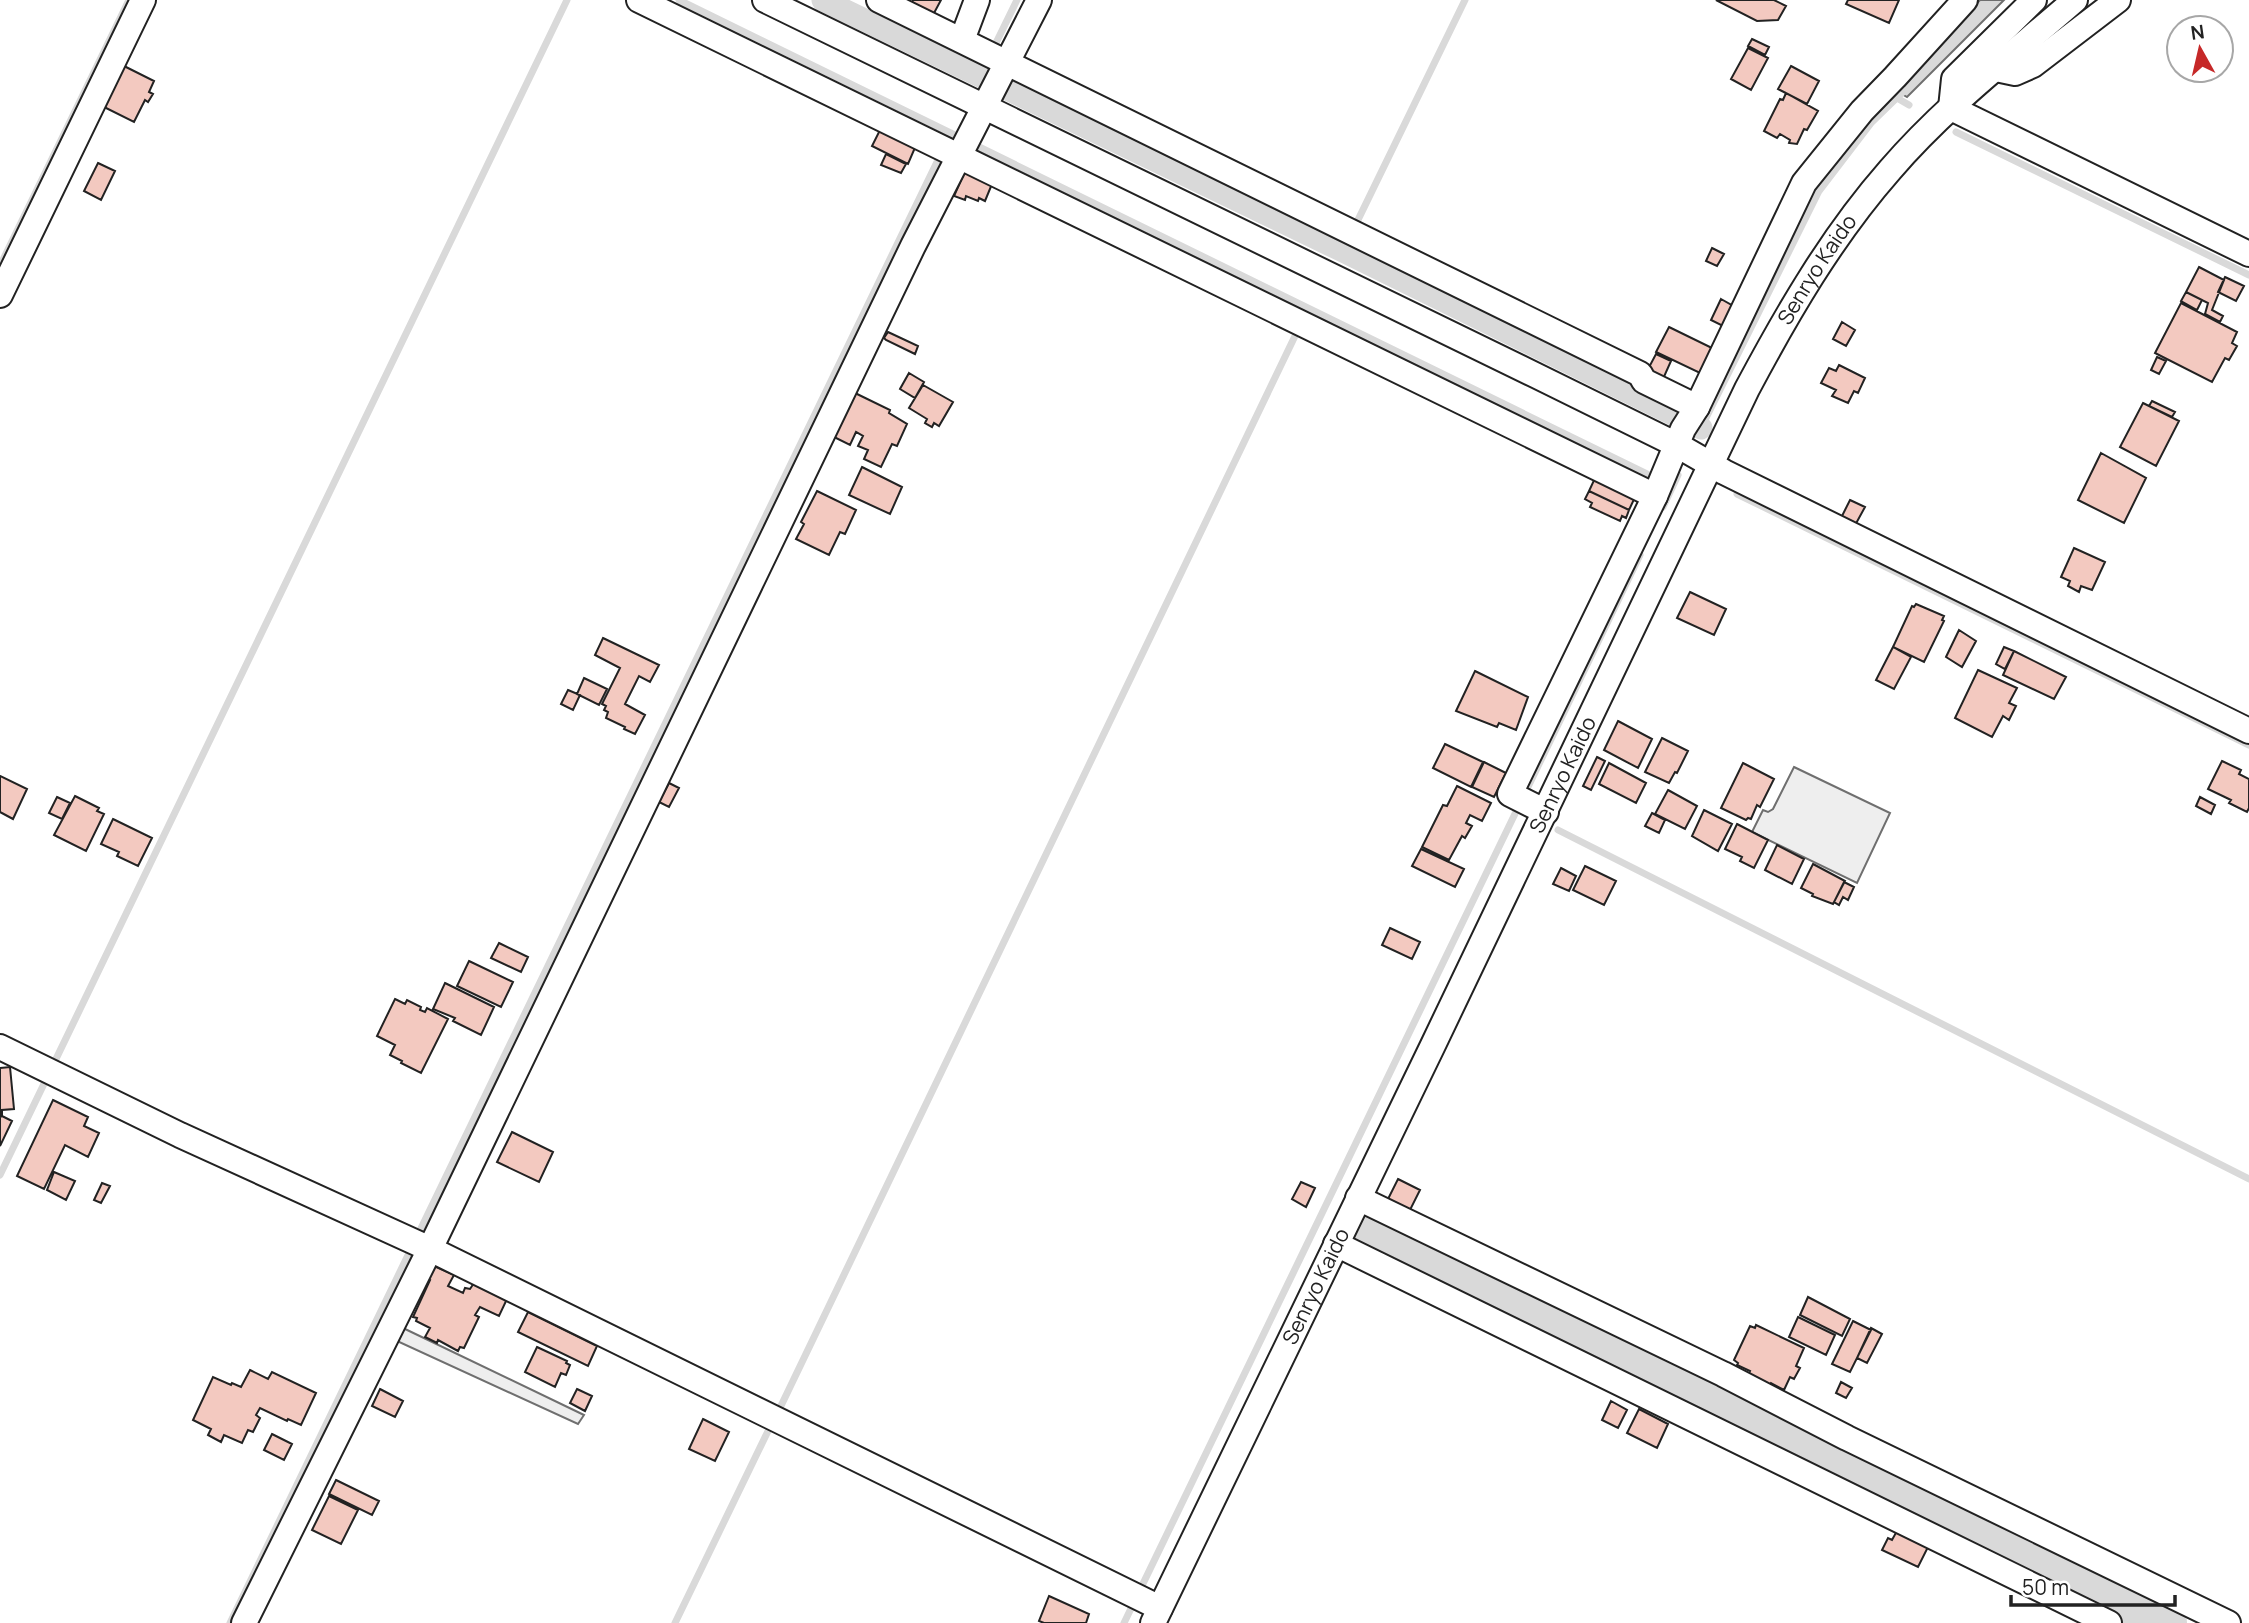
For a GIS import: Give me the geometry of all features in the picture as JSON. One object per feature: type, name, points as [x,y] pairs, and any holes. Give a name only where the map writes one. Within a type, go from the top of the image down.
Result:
[{"type":"street","points":[[0,295],[143,0]]},
{"type":"street","points":[[639,0],[955,147],[1655,496]]},
{"type":"street","points":[[765,0],[996,83],[1640,374],[1687,424],[1711,465],[2249,732]]},
{"type":"street","points":[[879,0],[961,40],[996,83],[1687,424]]},
{"type":"street","points":[[961,40],[977,0]]},
{"type":"street","points":[[244,1623],[419,1244],[913,246],[955,147],[996,83],[1039,0]]},
{"type":"street","points":[[1529,804],[1510,794],[1804,183],[1861,111],[1965,0]]},
{"type":"street","points":[[2034,0],[1954,79],[1951,108],[2249,254]]},
{"type":"street","name":"Senryo Kaido","points":[[1146,1606],[1358,1198],[1529,804],[1711,465],[1747,389],[1784,321],[1825,255],[1891,168],[1951,108],[2075,0]]},
{"type":"street","points":[[1996,69],[2015,74],[2034,65],[2118,0]]},
{"type":"street","points":[[0,1047],[180,1135],[419,1244],[1146,1606]]},
{"type":"street","points":[[1358,1198],[2228,1623]]},
{"type":"street","points":[[1336,1244],[2109,1623]]},
{"type":"shaded area","points":[[1980,0],[2004,0],[1907,97],[1895,90]]},
{"type":"shaded area","points":[[1794,767],[1890,813],[1857,883],[1752,832],[1763,810],[1768,812],[1773,809]]},
{"type":"shaded area","points":[[403,1328],[584,1415],[578,1424],[397,1341]]},
{"type":"building","points":[[913,0],[941,0],[933,15],[911,4]]},
{"type":"building","points":[[1716,0],[1774,0],[1786,6],[1778,20],[1757,21]]},
{"type":"building","points":[[1848,0],[1899,0],[1889,23],[1846,4]]},
{"type":"building","points":[[1752,39],[1769,47],[1765,55],[1748,46]]},
{"type":"building","points":[[1748,48],[1768,58],[1751,90],[1731,79]]},
{"type":"building","points":[[124,66],[154,81],[149,92],[153,94],[148,102],[145,100],[134,122],[104,107]]},
{"type":"building","points":[[1791,66],[1819,81],[1807,104],[1778,89]]},
{"type":"building","points":[[1786,93],[1818,111],[1807,130],[1804,129],[1797,144],[1789,143],[1790,140],[1780,134],[1777,138],[1764,131],[1780,99],[1783,100]]},
{"type":"building","points":[[882,126],[917,143],[908,164],[872,146]]},
{"type":"building","points":[[886,154],[906,164],[901,173],[881,165]]},
{"type":"building","points":[[98,163],[115,171],[101,200],[84,191]]},
{"type":"building","points":[[965,171],[992,184],[985,201],[966,196],[965,200],[954,196]]},
{"type":"building","points":[[1712,248],[1724,254],[1717,266],[1706,261]]},
{"type":"building","points":[[2199,267],[2224,280],[2212,310],[2223,316],[2220,322],[2205,314],[2208,303],[2186,292]]},
{"type":"building","points":[[2225,277],[2244,286],[2236,301],[2218,292]]},
{"type":"building","points":[[2186,292],[2202,300],[2197,310],[2181,301]]},
{"type":"building","points":[[1721,299],[1735,307],[1725,327],[1711,320]]},
{"type":"building","points":[[2181,303],[2237,332],[2232,343],[2237,346],[2229,360],[2225,358],[2212,382],[2155,353]]},
{"type":"building","points":[[1842,322],[1855,330],[1846,346],[1833,339]]},
{"type":"building","points":[[1669,327],[1712,348],[1700,373],[1656,352]]},
{"type":"building","points":[[888,332],[918,346],[915,354],[886,340],[884,338]]},
{"type":"building","points":[[1656,354],[1671,361],[1663,379],[1647,371]]},
{"type":"building","points":[[2157,357],[2166,361],[2159,374],[2151,370]]},
{"type":"building","points":[[1839,365],[1865,378],[1858,393],[1854,391],[1848,403],[1832,396],[1836,390],[1821,383],[1829,368],[1836,371]]},
{"type":"building","points":[[909,373],[924,382],[915,398],[900,389]]},
{"type":"building","points":[[923,385],[953,402],[939,426],[934,423],[932,427],[925,423],[927,419],[909,408]]},
{"type":"building","points":[[855,393],[890,410],[889,413],[907,424],[897,446],[892,444],[881,467],[864,459],[868,450],[858,446],[863,436],[856,432],[850,445],[834,437]]},
{"type":"building","points":[[2152,401],[2175,412],[2172,417],[2149,406]]},
{"type":"building","points":[[2143,403],[2179,421],[2156,466],[2120,447]]},
{"type":"building","points":[[2101,453],[2146,478],[2124,523],[2078,500]]},
{"type":"building","points":[[862,467],[902,487],[890,514],[849,495]]},
{"type":"building","points":[[1596,476],[1636,495],[1629,510],[1589,491]]},
{"type":"building","points":[[817,491],[856,510],[845,534],[840,532],[829,555],[796,539],[804,524],[801,522]]},
{"type":"building","points":[[1589,491],[1629,510],[1626,518],[1622,516],[1620,521],[1590,507],[1592,503],[1585,499]]},
{"type":"building","points":[[1850,500],[1865,507],[1853,529],[1839,522]]},
{"type":"building","points":[[2074,548],[2105,562],[2092,590],[2081,586],[2079,592],[2068,586],[2070,581],[2061,577]]},
{"type":"building","points":[[1690,592],[1726,609],[1714,635],[1677,618]]},
{"type":"building","points":[[1916,604],[1944,616],[1924,662],[1893,647],[1912,606]]},
{"type":"building","points":[[1959,630],[1976,641],[1962,667],[1946,657]]},
{"type":"building","points":[[603,638],[659,665],[650,682],[639,676],[625,704],[645,715],[635,734],[606,718],[608,712],[602,704],[620,668],[595,655]]},
{"type":"building","points":[[1893,647],[1911,657],[1894,689],[1876,680]]},
{"type":"building","points":[[2004,647],[2014,651],[2005,669],[1996,664]]},
{"type":"building","points":[[2014,651],[2066,677],[2054,699],[2003,675]]},
{"type":"building","points":[[1978,670],[2017,688],[2009,703],[2016,706],[2009,720],[2003,716],[1992,737],[1955,718]]},
{"type":"building","points":[[1475,671],[1528,697],[1516,730],[1499,723],[1497,727],[1456,711]]},
{"type":"building","points":[[584,678],[607,689],[599,705],[577,694]]},
{"type":"building","points":[[568,690],[580,695],[573,710],[561,704]]},
{"type":"building","points":[[1618,721],[1652,739],[1638,768],[1604,750]]},
{"type":"building","points":[[1662,738],[1688,751],[1669,783],[1645,772]]},
{"type":"building","points":[[1445,744],[1483,762],[1471,787],[1433,768]]},
{"type":"building","points":[[1597,757],[1605,761],[1591,790],[1583,786]]},
{"type":"building","points":[[2222,761],[2241,770],[2239,774],[2249,779],[2247,812],[2229,803],[2231,800],[2208,789]]},
{"type":"building","points":[[1484,762],[1506,773],[1494,797],[1472,787]]},
{"type":"building","points":[[1609,763],[1646,783],[1636,803],[1599,784]]},
{"type":"building","points":[[1743,763],[1774,779],[1760,807],[1757,805],[1751,819],[1746,820],[1721,808]]},
{"type":"building","points":[[0,776],[27,789],[13,819],[0,812]]},
{"type":"building","points":[[669,783],[679,788],[669,807],[659,802]]},
{"type":"building","points":[[1457,786],[1491,803],[1482,821],[1470,815],[1466,823],[1472,826],[1465,838],[1462,836],[1449,860],[1422,847],[1443,805],[1447,806]]},
{"type":"building","points":[[1668,790],[1697,806],[1685,829],[1655,814]]},
{"type":"building","points":[[75,796],[99,808],[97,811],[104,814],[86,851],[54,835]]},
{"type":"building","points":[[57,797],[70,803],[62,819],[49,813]]},
{"type":"building","points":[[2200,797],[2215,805],[2211,814],[2196,806]]},
{"type":"building","points":[[1704,810],[1732,824],[1718,851],[1692,836]]},
{"type":"building","points":[[1652,813],[1665,820],[1659,833],[1645,826]]},
{"type":"building","points":[[113,819],[152,838],[138,866],[117,856],[119,852],[101,844]]},
{"type":"building","points":[[1737,824],[1768,840],[1754,868],[1740,861],[1742,857],[1725,849]]},
{"type":"building","points":[[1777,845],[1804,859],[1792,884],[1765,870]]},
{"type":"building","points":[[1421,849],[1464,869],[1455,887],[1412,866]]},
{"type":"building","points":[[1813,864],[1845,881],[1833,904],[1812,896],[1813,894],[1801,888]]},
{"type":"building","points":[[1585,866],[1616,881],[1604,905],[1573,890]]},
{"type":"building","points":[[1561,868],[1576,876],[1569,891],[1553,884]]},
{"type":"building","points":[[1844,882],[1854,887],[1848,900],[1843,897],[1839,905],[1834,902]]},
{"type":"building","points":[[1390,928],[1420,942],[1412,959],[1382,945]]},
{"type":"building","points":[[499,943],[528,957],[521,972],[491,958]]},
{"type":"building","points":[[469,961],[513,982],[501,1007],[457,986]]},
{"type":"building","points":[[445,983],[494,1007],[481,1035],[453,1021],[455,1018],[433,1009]]},
{"type":"building","points":[[395,999],[405,1004],[407,1000],[421,1007],[420,1010],[425,1012],[427,1008],[448,1019],[421,1073],[390,1055],[395,1045],[377,1036]]},
{"type":"building","points":[[10,1067],[14,1109],[2,1110],[0,1117],[0,1068]]},
{"type":"building","points":[[53,1100],[88,1117],[84,1126],[99,1133],[88,1157],[65,1145],[44,1189],[17,1176]]},
{"type":"building","points":[[0,1117],[12,1121],[0,1146]]},
{"type":"building","points":[[512,1132],[553,1152],[539,1182],[497,1162]]},
{"type":"building","points":[[54,1172],[75,1181],[66,1200],[47,1190]]},
{"type":"building","points":[[1398,1179],[1420,1190],[1410,1210],[1388,1199]]},
{"type":"building","points":[[1301,1182],[1315,1188],[1306,1207],[1292,1199]]},
{"type":"building","points":[[102,1183],[110,1186],[101,1203],[94,1200]]},
{"type":"building","points":[[434,1266],[454,1275],[448,1286],[463,1293],[465,1288],[470,1289],[474,1283],[507,1299],[499,1316],[480,1307],[475,1315],[479,1317],[464,1348],[460,1347],[458,1351],[438,1340],[437,1343],[425,1337],[430,1328],[413,1317]]},
{"type":"building","points":[[1808,1297],[1850,1319],[1842,1336],[1800,1315]]},
{"type":"building","points":[[528,1312],[597,1346],[588,1366],[518,1332]]},
{"type":"building","points":[[1798,1317],[1835,1335],[1826,1355],[1789,1337]]},
{"type":"building","points":[[1853,1321],[1871,1330],[1850,1372],[1832,1364]]},
{"type":"building","points":[[1756,1325],[1804,1348],[1796,1366],[1800,1368],[1794,1379],[1790,1377],[1784,1390],[1771,1383],[1769,1387],[1747,1377],[1750,1371],[1737,1365],[1734,1360],[1750,1326],[1755,1328]]},
{"type":"building","points":[[1871,1328],[1882,1334],[1867,1363],[1857,1358]]},
{"type":"building","points":[[537,1347],[570,1365],[566,1375],[561,1373],[555,1387],[525,1372]]},
{"type":"building","points":[[250,1370],[268,1379],[272,1372],[316,1393],[301,1425],[260,1408],[256,1415],[260,1418],[253,1432],[248,1430],[242,1443],[224,1435],[221,1442],[208,1435],[211,1429],[193,1420],[213,1377],[241,1387]]},
{"type":"building","points":[[1841,1382],[1852,1388],[1846,1398],[1836,1393]]},
{"type":"building","points":[[380,1389],[403,1401],[395,1417],[372,1406]]},
{"type":"building","points":[[577,1389],[592,1396],[585,1411],[570,1403]]},
{"type":"building","points":[[1611,1401],[1627,1410],[1618,1428],[1602,1420]]},
{"type":"building","points":[[1639,1409],[1668,1424],[1657,1448],[1627,1433]]},
{"type":"building","points":[[703,1419],[729,1432],[715,1461],[689,1449]]},
{"type":"building","points":[[272,1434],[292,1444],[284,1460],[264,1450]]},
{"type":"building","points":[[336,1480],[379,1501],[372,1515],[329,1494]]},
{"type":"building","points":[[329,1496],[358,1510],[341,1544],[312,1530]]},
{"type":"building","points":[[1898,1529],[1929,1545],[1918,1567],[1882,1550],[1888,1538],[1892,1540]]},
{"type":"building","points":[[1049,1596],[1089,1614],[1086,1623],[1039,1621]]},
{"type":"waterway","points":[[0,266],[129,0]]},
{"type":"waterway","points":[[0,1175],[567,0]]},
{"type":"waterway","points":[[679,0],[1649,475]]},
{"type":"waterway","points":[[823,0],[1343,251],[1701,428]]},
{"type":"waterway","points":[[994,47],[1017,0]]},
{"type":"waterway","points":[[1356,224],[1465,0]]},
{"type":"waterway","points":[[980,76],[985,65]]},
{"type":"waterway","points":[[1701,428],[1819,191],[1871,123],[1908,87]]},
{"type":"waterway","points":[[1897,98],[1909,105]]},
{"type":"waterway","points":[[1956,132],[2249,275]]},
{"type":"waterway","points":[[230,1623],[951,133]]},
{"type":"waterway","points":[[1343,251],[1347,243]]},
{"type":"waterway","points":[[779,1410],[1295,336]]},
{"type":"waterway","points":[[1663,507],[1678,475]]},
{"type":"waterway","points":[[1737,494],[2249,745]]},
{"type":"waterway","points":[[1124,1623],[1640,555]]},
{"type":"waterway","points":[[1558,830],[2249,1179]]},
{"type":"waterway","points":[[1365,1232],[2167,1623]]},
{"type":"waterway","points":[[675,1623],[769,1429]]}]
